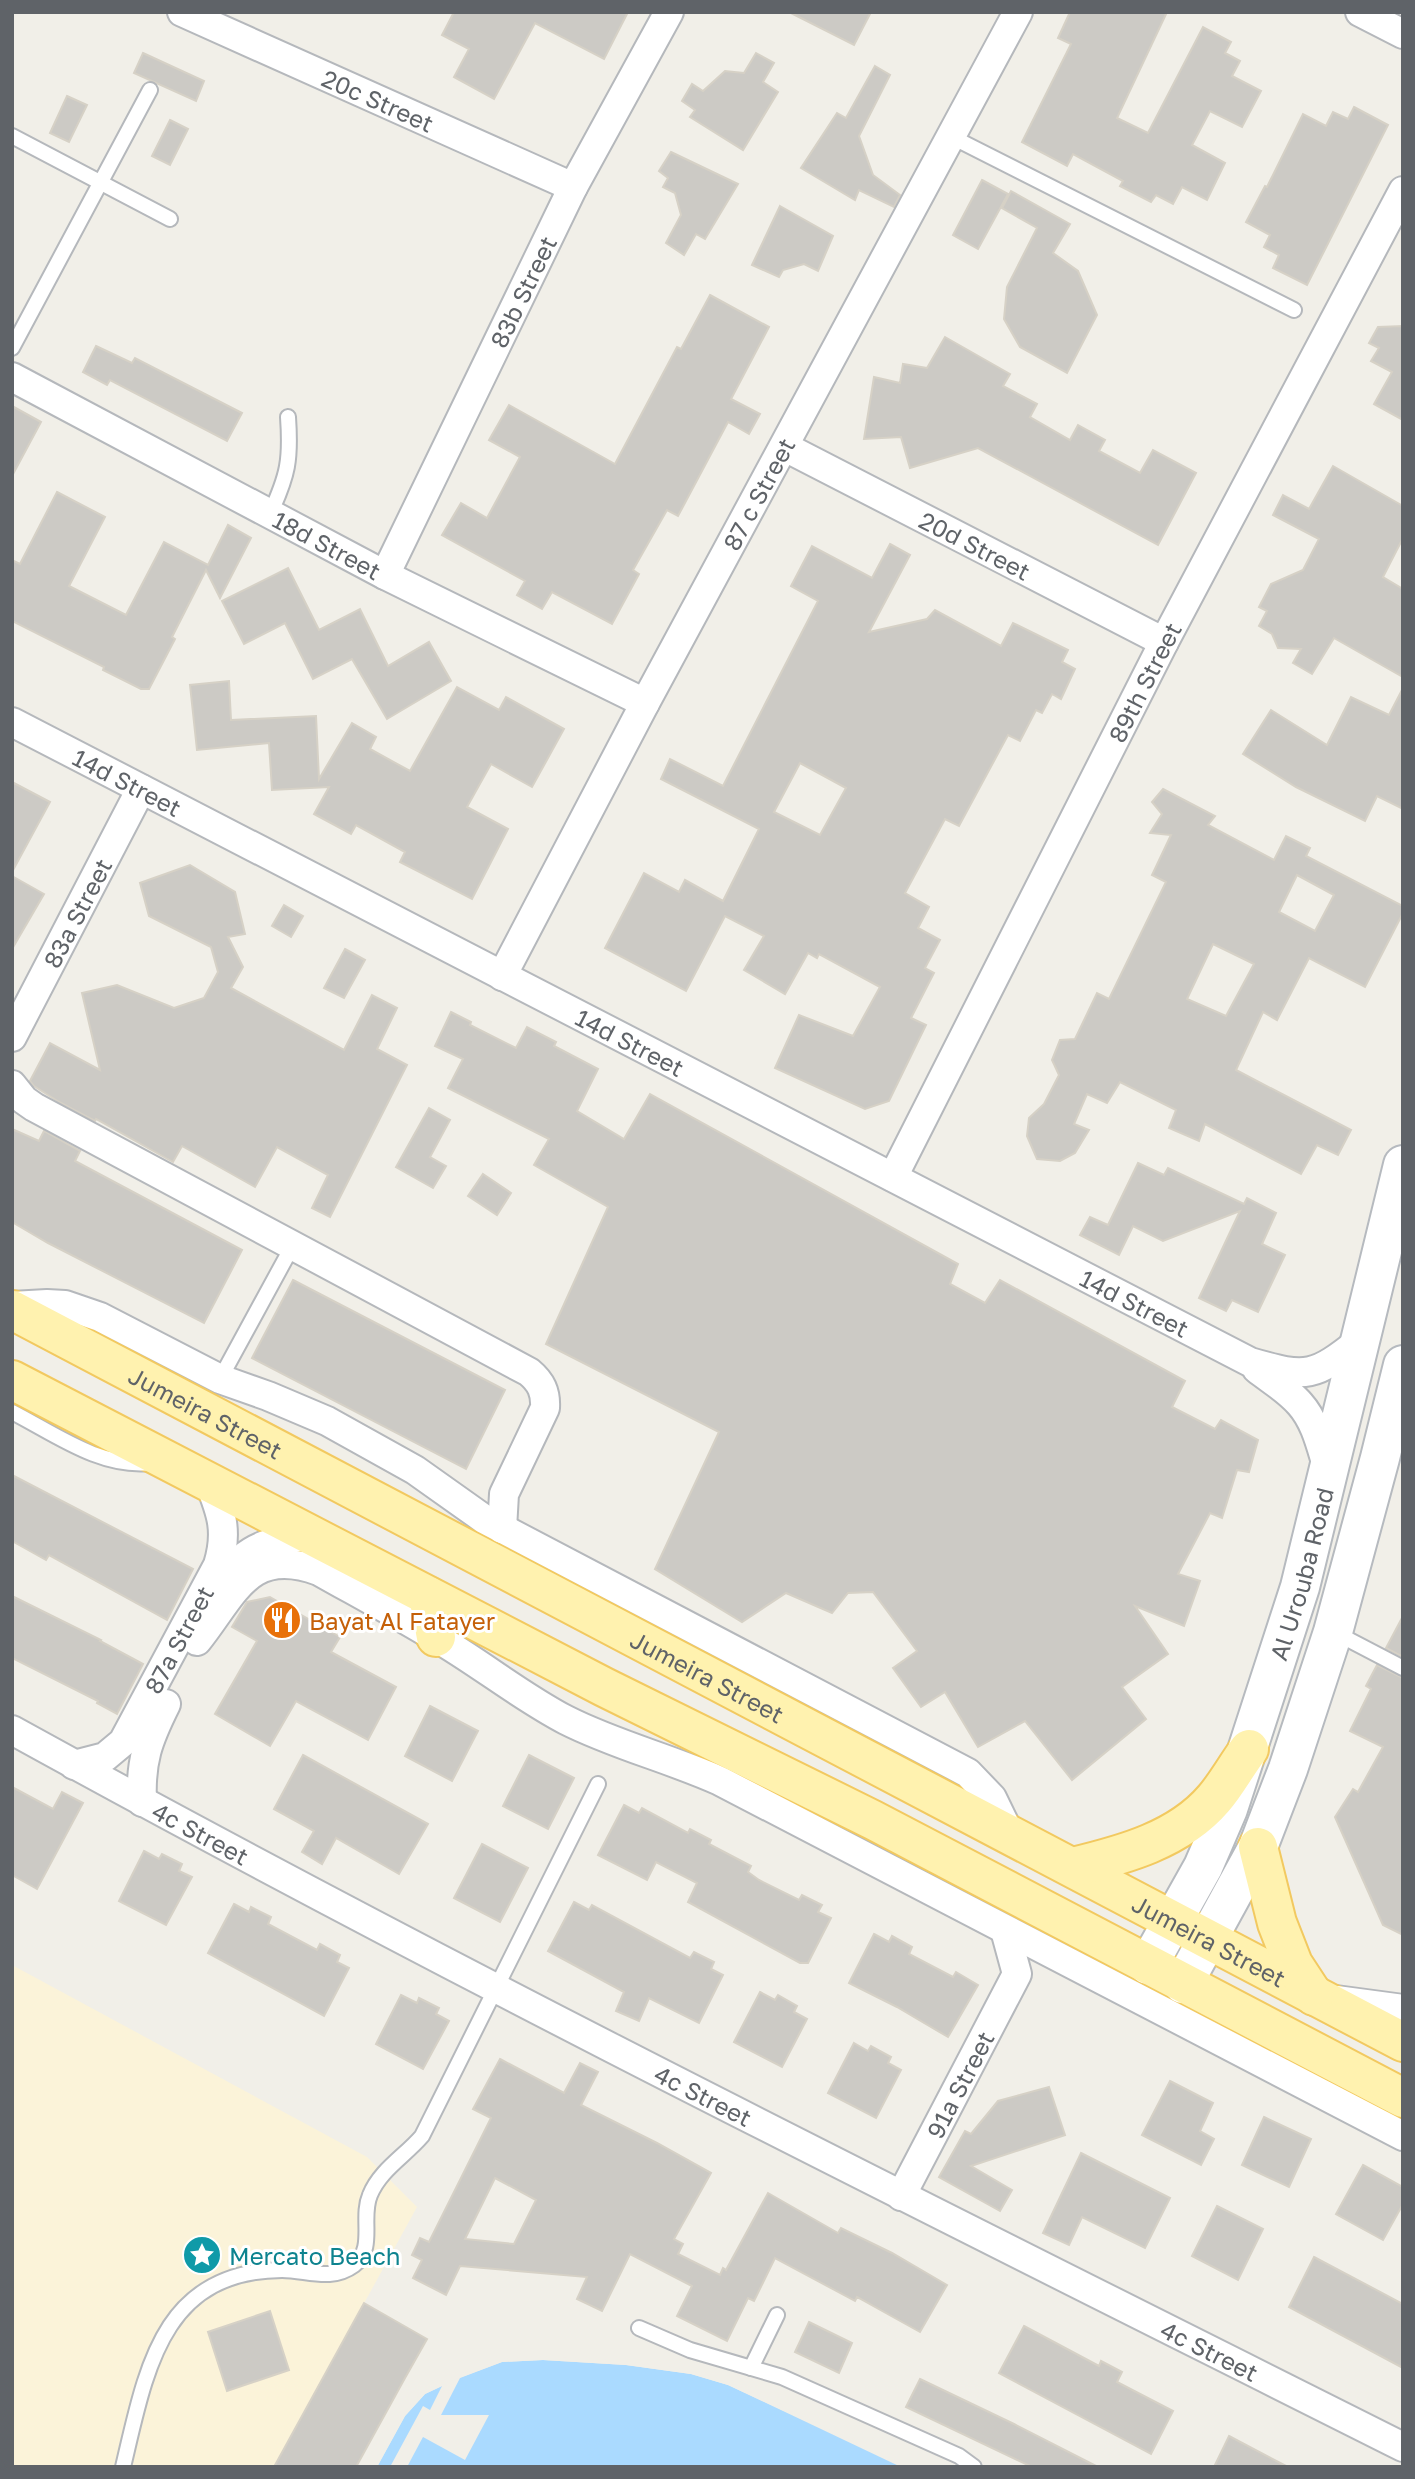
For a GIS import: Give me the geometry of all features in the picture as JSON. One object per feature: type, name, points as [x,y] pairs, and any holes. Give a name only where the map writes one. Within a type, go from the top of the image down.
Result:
[{"type":"main road","name":"Al Urouba Road","points":[[1148,1965],[1203,1867],[1249,1749],[1300,1587],[1403,1165]]},
{"type":"main road","name":"Jumeira Street","points":[[12,1308],[1403,2042]]},
{"type":"main road","name":"Al Urouba Road","points":[[1183,1984],[1258,1847],[1288,1769],[1333,1632],[1403,1365]]},
{"type":"main road","name":"Jumeira Street","points":[[12,1380],[604,1687],[873,1820],[1403,2098]]},
{"type":"main road","points":[[428,1595],[436,1637]]},
{"type":"main road","points":[[1073,1867],[1146,1846],[1183,1825],[1213,1800],[1249,1749]]},
{"type":"main road","points":[[1258,1847],[1277,1923],[1293,1964],[1314,1996]]},
{"type":"street","name":"20c Street","points":[[182,12],[573,187]]},
{"type":"street","name":"83b Street","points":[[385,575],[573,187],[669,12]]},
{"type":"street","name":"87 c Street","points":[[502,976],[645,703],[1018,12]]},
{"type":"street","points":[[1360,12],[1403,34]]},
{"type":"street","name":"89th Street","points":[[893,1177],[1164,642],[1403,191]]},
{"type":"street","name":"18d Street","points":[[12,377],[385,575],[645,703]]},
{"type":"street","name":"20d Street","points":[[785,447],[1164,642]]},
{"type":"street","name":"14d Street","points":[[12,722],[1250,1362],[1290,1394],[1306,1411],[1316,1431],[1329,1471]]},
{"type":"street","name":"83a Street","points":[[16,1020],[141,789]]},
{"type":"street","points":[[12,1085],[24,1100],[34,1107],[529,1372],[537,1379],[546,1398],[545,1408],[504,1494],[502,1528]]},
{"type":"street","points":[[12,1308],[47,1304],[83,1310],[220,1379],[298,1408],[337,1426],[415,1469],[466,1507],[502,1528],[968,1773],[992,1798],[1009,1833]]},
{"type":"street","name":"14d Street","points":[[1250,1362],[1287,1371],[1310,1372],[1331,1364],[1361,1340]]},
{"type":"street","name":"87a Street","points":[[74,1765],[105,1756],[123,1742],[218,1565],[225,1536],[223,1521],[209,1482]]},
{"type":"street","name":"87a Street","points":[[142,1802],[142,1770],[146,1746],[230,1572],[248,1554],[271,1542],[312,1535]]},
{"type":"street","points":[[197,1641],[243,1579],[256,1570],[288,1564],[319,1571],[436,1637],[529,1699],[567,1720],[606,1738],[671,1760],[720,1781],[1403,2136]]},
{"type":"street","name":"4c Street","points":[[12,1730],[142,1802],[494,1987],[901,2196],[1403,2447]]},
{"type":"street","points":[[1005,1930],[1017,1973],[1065,1961]]},
{"type":"street","name":"91a Street","points":[[901,2196],[1017,1973]]},
{"type":"street","points":[[1314,1996],[1403,2009]]},
{"type":"lane","points":[[12,348],[150,89]]},
{"type":"lane","points":[[12,136],[170,219]]},
{"type":"lane","points":[[950,136],[1294,310]]},
{"type":"lane","points":[[270,514],[287,475],[290,461],[288,417]]},
{"type":"lane","points":[[220,1379],[293,1245]]},
{"type":"lane","points":[[12,1412],[99,1457],[136,1464],[171,1462]]},
{"type":"lane","points":[[1333,1632],[1403,1668]]},
{"type":"lane","points":[[123,2467],[142,2387],[170,2323],[183,2306],[219,2281],[282,2270],[335,2274],[355,2263],[363,2255],[367,2241],[365,2218],[369,2196],[380,2177],[422,2136],[597,1784]]},
{"type":"lane","points":[[751,2368],[776,2315]]},
{"type":"lane","points":[[639,2328],[690,2350],[806,2388],[959,2456],[974,2467]]},
{"type":"sand","name":"Mercato Beach","points":[[12,1965],[367,2157],[417,2207],[274,2467],[12,2467]]},
{"type":"water","points":[[543,2360],[626,2365],[691,2374],[728,2385],[901,2467],[377,2467],[405,2416],[425,2394],[502,2362]]},
{"type":"pier","points":[[543,2356],[626,2361],[692,2370],[729,2382],[905,2467],[728,2385],[691,2374],[626,2365],[543,2360],[502,2362],[460,2378],[441,2415],[489,2415],[465,2460],[423,2437],[407,2467],[390,2467],[423,2406],[430,2410],[442,2386],[425,2394],[405,2416],[377,2467],[373,2467],[402,2414],[423,2391],[501,2359]]},
{"type":"building","points":[[454,12],[628,12],[604,59],[535,23],[494,99],[454,77],[469,49],[442,35]]},
{"type":"building","points":[[789,12],[871,12],[854,45]]},
{"type":"building","points":[[1070,12],[1167,12],[1117,118],[1148,133],[1203,27],[1231,42],[1225,53],[1240,61],[1232,76],[1261,91],[1242,127],[1210,111],[1192,145],[1225,163],[1207,200],[1182,187],[1173,204],[1156,195],[1151,202],[1120,186],[1123,181],[1073,154],[1067,166],[1022,142],[1071,44],[1058,38]]},
{"type":"building","points":[[143,53],[204,81],[196,101],[134,73]]},
{"type":"building","points":[[756,53],[774,63],[763,82],[778,92],[743,150],[690,117],[695,110],[682,101],[692,84],[703,91],[725,71],[744,73]]},
{"type":"building","points":[[875,66],[890,75],[859,136],[873,175],[900,195],[894,207],[859,190],[855,200],[801,168],[837,113],[846,118]]},
{"type":"building","points":[[67,96],[87,105],[69,142],[50,133]]},
{"type":"building","points":[[1354,107],[1388,125],[1307,285],[1273,268],[1279,255],[1264,247],[1270,235],[1246,222],[1265,186],[1267,187],[1303,114],[1326,126],[1333,112],[1348,119]]},
{"type":"building","points":[[170,120],[188,129],[170,165],[152,156]]},
{"type":"building","points":[[671,152],[738,184],[705,239],[696,234],[684,255],[666,243],[681,215],[675,193],[663,187],[668,178],[659,171]]},
{"type":"building","points":[[982,180],[1008,194],[978,249],[953,235]]},
{"type":"building","points":[[1011,191],[1070,224],[1053,253],[1078,271],[1097,315],[1067,373],[1020,347],[1004,319],[1007,287],[1037,228],[1002,208]]},
{"type":"building","points":[[780,206],[833,236],[818,271],[804,264],[783,270],[779,277],[752,265]]},
{"type":"building","points":[[710,295],[769,327],[731,399],[760,414],[749,434],[728,422],[678,516],[667,510],[633,570],[639,574],[612,624],[552,592],[542,609],[517,595],[525,581],[442,535],[461,503],[487,518],[520,457],[489,440],[509,405],[615,464],[677,347],[681,349]]},
{"type":"building","points":[[1403,326],[1403,420],[1374,404],[1392,372],[1371,361],[1379,348],[1369,343],[1378,327]]},
{"type":"building","points":[[945,337],[1010,374],[1003,386],[1037,404],[1030,417],[1070,440],[1078,425],[1105,440],[1099,451],[1140,473],[1153,450],[1196,473],[1158,545],[978,448],[910,468],[901,437],[864,439],[874,377],[900,383],[903,364],[927,368]]},
{"type":"building","points":[[96,346],[132,363],[135,358],[242,413],[227,441],[110,380],[107,385],[83,372]]},
{"type":"building","points":[[12,406],[41,422],[12,476]]},
{"type":"building","points":[[1333,466],[1403,506],[1403,538],[1383,577],[1403,589],[1403,677],[1334,638],[1312,674],[1293,663],[1301,649],[1278,648],[1272,634],[1259,626],[1267,611],[1259,607],[1271,584],[1303,570],[1319,539],[1273,515],[1283,495],[1309,509]]},
{"type":"building","points":[[57,492],[105,517],[69,586],[126,615],[164,542],[208,565],[228,525],[251,538],[220,598],[206,570],[149,689],[141,689],[103,670],[104,667],[12,621],[12,560],[20,564]]},
{"type":"building","points":[[890,544],[910,555],[869,632],[927,619],[935,610],[1001,646],[1013,623],[1068,650],[1062,662],[1075,669],[1061,699],[1052,694],[1042,713],[1036,710],[1020,741],[1008,735],[959,826],[945,819],[905,893],[929,907],[918,928],[940,940],[925,968],[934,973],[911,1018],[926,1025],[889,1101],[865,1109],[775,1068],[799,1015],[853,1036],[880,987],[819,954],[817,958],[808,953],[785,994],[744,970],[764,936],[725,916],[686,991],[605,948],[644,873],[679,892],[685,880],[723,901],[759,829],[661,779],[670,759],[723,786],[818,601],[791,586],[812,546],[872,578]],"holes":[[[800,763],[846,788],[820,835],[774,812]]]},
{"type":"building","points":[[288,568],[319,630],[360,609],[388,666],[429,642],[451,681],[387,719],[352,659],[313,679],[285,623],[244,644],[222,601]]},
{"type":"building","points":[[229,681],[231,720],[316,716],[319,779],[352,723],[376,737],[370,749],[410,771],[457,687],[499,710],[506,697],[564,729],[532,787],[491,764],[467,807],[508,829],[472,899],[400,862],[405,852],[356,825],[351,834],[314,814],[329,787],[272,790],[269,743],[197,750],[190,685]]},
{"type":"building","points":[[1403,688],[1403,809],[1377,796],[1365,821],[1296,787],[1243,754],[1271,710],[1327,745],[1351,697],[1389,715]]},
{"type":"building","points":[[12,782],[50,802],[12,872]]},
{"type":"building","points":[[1163,789],[1215,816],[1208,825],[1274,860],[1286,836],[1310,848],[1306,856],[1403,906],[1403,913],[1365,987],[1309,958],[1277,1020],[1263,1012],[1236,1070],[1351,1130],[1338,1155],[1317,1145],[1301,1174],[1205,1124],[1199,1141],[1169,1128],[1176,1110],[1120,1082],[1107,1103],[1087,1094],[1074,1124],[1089,1130],[1075,1153],[1060,1161],[1037,1159],[1027,1136],[1029,1118],[1044,1104],[1059,1075],[1052,1060],[1060,1040],[1075,1039],[1097,993],[1109,999],[1166,882],[1152,875],[1171,835],[1150,833],[1162,814],[1152,802]],"holes":[[[1297,875],[1334,895],[1315,931],[1279,912]],[[1213,944],[1254,964],[1226,1016],[1187,999]]]},
{"type":"building","points":[[190,865],[235,892],[245,934],[228,937],[243,967],[231,988],[344,1050],[372,995],[397,1008],[377,1049],[407,1065],[330,1217],[312,1208],[328,1175],[277,1147],[255,1187],[182,1146],[173,1162],[96,1119],[95,1121],[59,1102],[30,1081],[50,1043],[100,1070],[82,993],[117,985],[174,1008],[204,998],[218,972],[211,947],[149,916],[140,883]]},
{"type":"building","points":[[12,876],[44,894],[12,949]]},
{"type":"building","points":[[284,905],[303,916],[291,937],[272,926]]},
{"type":"building","points":[[345,949],[365,960],[344,998],[324,988]]},
{"type":"building","points":[[451,1012],[471,1022],[470,1025],[516,1048],[527,1027],[556,1042],[554,1046],[598,1069],[577,1111],[624,1139],[650,1094],[958,1264],[950,1284],[985,1303],[1000,1280],[1185,1381],[1172,1407],[1215,1429],[1221,1420],[1258,1440],[1249,1472],[1237,1470],[1222,1518],[1210,1513],[1178,1574],[1200,1581],[1184,1626],[1135,1606],[1168,1654],[1122,1687],[1146,1719],[1072,1780],[1025,1721],[978,1747],[945,1692],[921,1707],[893,1668],[917,1651],[873,1592],[848,1593],[832,1613],[786,1593],[742,1622],[655,1569],[719,1432],[546,1344],[608,1207],[534,1165],[549,1139],[448,1088],[463,1059],[435,1046]]},
{"type":"building","points":[[429,1108],[450,1120],[430,1157],[446,1166],[433,1188],[396,1167]]},
{"type":"building","points":[[12,1129],[39,1141],[44,1131],[80,1151],[75,1161],[242,1250],[204,1323],[12,1222]]},
{"type":"building","points":[[1138,1163],[1164,1175],[1168,1168],[1244,1204],[1247,1198],[1276,1213],[1262,1244],[1285,1255],[1258,1312],[1232,1300],[1226,1311],[1199,1298],[1240,1211],[1163,1241],[1133,1226],[1119,1255],[1080,1235],[1090,1217],[1108,1225]]},
{"type":"building","points":[[483,1174],[511,1193],[497,1215],[468,1196]]},
{"type":"building","points":[[293,1280],[505,1390],[466,1469],[252,1358]]},
{"type":"building","points":[[12,1475],[193,1569],[167,1620],[49,1555],[46,1560],[12,1541]]},
{"type":"building","points":[[12,1596],[143,1664],[117,1714],[97,1703],[98,1701],[12,1658]]},
{"type":"building","points":[[270,1597],[340,1637],[331,1652],[396,1687],[368,1740],[296,1701],[270,1746],[215,1714],[257,1641],[232,1627],[247,1602]]},
{"type":"building","points":[[1403,1616],[1403,1657],[1386,1648]]},
{"type":"building","points":[[1377,1665],[1403,1678],[1403,1935],[1383,1925],[1335,1817],[1353,1789],[1358,1792],[1383,1747],[1350,1731],[1371,1689],[1366,1686]]},
{"type":"building","points":[[430,1706],[478,1731],[452,1781],[405,1756]]},
{"type":"building","points":[[303,1755],[428,1824],[399,1874],[336,1838],[322,1864],[302,1852],[314,1831],[274,1809]]},
{"type":"building","points":[[529,1755],[574,1778],[548,1829],[503,1806]]},
{"type":"building","points":[[12,1787],[53,1809],[62,1792],[83,1803],[37,1889],[12,1875]]},
{"type":"building","points":[[624,1805],[639,1813],[642,1808],[688,1833],[690,1829],[711,1840],[709,1844],[751,1866],[748,1872],[759,1880],[799,1900],[802,1895],[822,1905],[818,1912],[831,1918],[808,1963],[800,1963],[688,1902],[697,1883],[656,1862],[647,1880],[598,1855]]},
{"type":"building","points":[[482,1844],[528,1868],[500,1922],[454,1898]]},
{"type":"building","points":[[144,1851],[159,1859],[162,1854],[182,1864],[179,1871],[192,1877],[166,1925],[119,1901]]},
{"type":"building","points":[[574,1902],[589,1910],[592,1905],[690,1958],[694,1952],[714,1962],[711,1969],[723,1975],[699,2023],[649,1998],[639,2021],[616,2011],[624,1992],[548,1951]]},
{"type":"building","points":[[234,1904],[249,1912],[251,1907],[271,1917],[268,1924],[317,1950],[320,1944],[340,1955],[337,1962],[349,1968],[324,2016],[208,1953]]},
{"type":"building","points":[[874,1934],[889,1942],[892,1936],[912,1947],[909,1954],[953,1977],[956,1972],[978,1985],[948,2037],[849,1983]]},
{"type":"building","points":[[760,1992],[775,2000],[778,1995],[797,2006],[794,2012],[807,2019],[782,2067],[734,2042]]},
{"type":"building","points":[[401,1995],[417,2003],[419,1998],[439,2008],[436,2014],[449,2021],[423,2069],[376,2044]]},
{"type":"building","points":[[854,2043],[868,2051],[871,2046],[891,2057],[888,2063],[901,2070],[876,2118],[828,2093]]},
{"type":"building","points":[[500,2059],[564,2093],[580,2063],[598,2072],[581,2105],[711,2173],[674,2239],[683,2244],[678,2254],[720,2275],[723,2268],[726,2270],[768,2193],[838,2233],[841,2228],[892,2253],[947,2285],[920,2332],[857,2297],[855,2301],[775,2258],[754,2301],[748,2298],[727,2341],[677,2316],[692,2286],[630,2254],[602,2311],[577,2299],[587,2277],[460,2266],[446,2295],[413,2278],[422,2260],[412,2255],[420,2238],[429,2242],[491,2118],[473,2109]],"holes":[[[495,2178],[536,2200],[514,2244],[465,2239]]]},
{"type":"building","points":[[1170,2081],[1213,2103],[1200,2131],[1214,2139],[1201,2165],[1142,2135]]},
{"type":"building","points":[[1049,2087],[1065,2135],[971,2166],[1012,2190],[1000,2211],[939,2177],[965,2131],[971,2134],[998,2101]]},
{"type":"building","points":[[1264,2117],[1311,2139],[1289,2187],[1242,2165]]},
{"type":"building","points":[[1081,2153],[1170,2198],[1145,2248],[1082,2217],[1069,2245],[1043,2233]]},
{"type":"building","points":[[1363,2165],[1403,2187],[1403,2204],[1383,2240],[1336,2214]]},
{"type":"building","points":[[1217,2206],[1263,2229],[1238,2280],[1192,2256]]},
{"type":"building","points":[[1314,2257],[1403,2304],[1403,2368],[1289,2307]]},
{"type":"building","points":[[364,2303],[427,2339],[356,2467],[274,2467]]},
{"type":"building","points":[[270,2311],[289,2370],[227,2391],[208,2332]]},
{"type":"building","points":[[809,2322],[852,2343],[839,2373],[795,2352]]},
{"type":"building","points":[[1024,2326],[1099,2366],[1101,2361],[1122,2372],[1117,2382],[1173,2411],[1151,2454],[999,2373]]},
{"type":"building","points":[[920,2379],[1098,2467],[1032,2467],[906,2407]]},
{"type":"building","points":[[1229,2436],[1288,2467],[1214,2467]]},
{"type":"place","name":"Bayat Al Fatayer","points":[[282,1620]]},
{"type":"place","name":"Mercato Beach","points":[[202,2255]]}]
